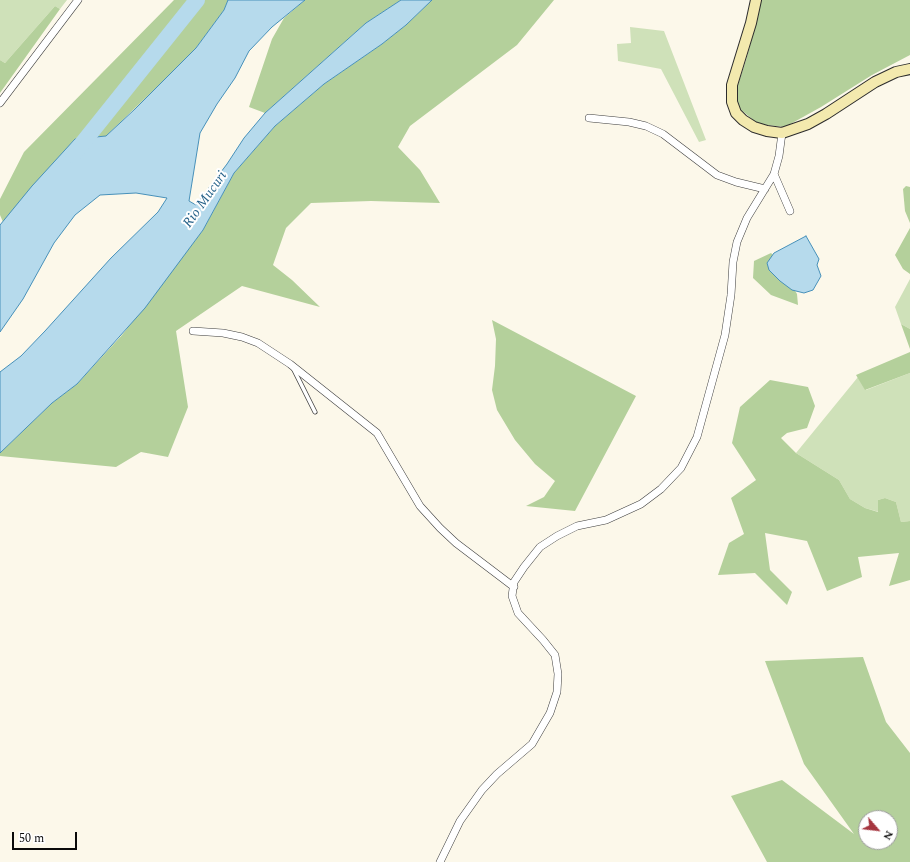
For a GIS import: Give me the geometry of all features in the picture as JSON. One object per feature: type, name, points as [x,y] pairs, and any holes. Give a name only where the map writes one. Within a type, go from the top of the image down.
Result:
[{"type":"main road","points":[[756,0],[751,23],[732,85],[732,102],[736,113],[743,120],[754,127],[767,131],[782,132],[808,124],[875,82],[896,72],[910,69]]},
{"type":"street","points":[[0,103],[78,0]]},
{"type":"street","points":[[589,118],[629,122],[646,126],[663,134],[717,175],[736,182],[765,189]]},
{"type":"street","points":[[440,862],[460,821],[482,790],[497,774],[532,744],[550,713],[557,692],[558,674],[555,655],[518,613],[512,596],[514,582],[540,547],[556,536],[577,526],[606,520],[640,504],[661,489],[681,468],[697,437],[725,335],[731,295],[733,262],[737,242],[747,218],[774,174],[779,156],[782,132]]},
{"type":"street","points":[[774,174],[790,211]]},
{"type":"street","points":[[193,331],[223,333],[242,337],[258,343],[290,364],[377,433],[420,506],[456,543],[514,587]]},
{"type":"lane","points":[[290,364],[315,412]]},
{"type":"green space","points":[[0,0],[67,0],[60,9],[55,6],[5,63],[0,60]]},
{"type":"green space","points":[[174,0],[228,0],[224,10],[190,55],[106,136],[75,139],[3,222],[0,215],[0,199],[24,152]]},
{"type":"green space","points":[[305,0],[401,0],[366,23],[265,113],[249,107],[272,39],[284,18]]},
{"type":"green space","points":[[432,0],[554,0],[517,45],[410,126],[398,147],[420,170],[440,203],[371,201],[311,203],[286,228],[273,265],[292,280],[320,307],[242,286],[176,331],[188,407],[168,457],[141,452],[116,467],[0,456],[0,453],[52,403],[77,384],[122,335],[203,230],[234,173],[275,126],[324,84],[382,44],[406,25]]},
{"type":"green space","points":[[760,0],[910,0],[910,55],[872,75],[821,107],[785,127],[758,124],[739,108],[736,91],[758,17]]},
{"type":"green space","points":[[55,6],[60,9],[0,93],[0,60],[5,63]]},
{"type":"green space","points":[[630,27],[664,31],[706,140],[699,142],[661,69],[618,61],[617,44],[631,43]]},
{"type":"green space","points":[[906,186],[910,187],[910,223],[905,211],[903,189]]},
{"type":"green space","points":[[910,228],[910,274],[903,269],[895,255]]},
{"type":"green space","points":[[771,253],[788,269],[791,284],[797,294],[798,305],[771,295],[753,278],[754,261]]},
{"type":"green space","points":[[910,279],[910,329],[901,324],[895,307]]},
{"type":"green space","points":[[492,320],[636,396],[575,511],[526,506],[544,497],[555,481],[535,464],[515,440],[497,410],[492,390],[496,339]]},
{"type":"green space","points":[[901,324],[910,329],[910,349]]},
{"type":"green space","points":[[910,352],[910,373],[865,390],[856,375]]},
{"type":"green space","points":[[910,373],[910,521],[901,522],[896,502],[885,498],[878,500],[879,512],[865,508],[850,499],[839,480],[796,453],[858,377],[866,390]]},
{"type":"green space","points":[[770,380],[808,387],[815,406],[807,428],[787,433],[781,438],[796,453],[839,480],[850,499],[865,508],[878,512],[878,500],[885,498],[896,502],[901,522],[910,521],[910,580],[889,586],[899,553],[858,557],[862,577],[827,591],[807,541],[765,533],[770,570],[792,592],[787,605],[755,573],[718,575],[729,543],[744,534],[731,498],[756,480],[732,443],[740,407]]},
{"type":"green space","points":[[863,657],[886,722],[910,753],[910,862],[767,862],[731,796],[782,780],[854,834],[804,764],[765,661]]},
{"type":"water","points":[[228,0],[305,0],[272,27],[249,51],[235,78],[217,104],[200,133],[189,201],[196,205],[227,164],[244,138],[265,113],[366,23],[401,0],[432,0],[406,25],[382,44],[324,84],[275,126],[234,173],[203,230],[145,308],[77,384],[52,403],[0,453],[0,372],[21,356],[45,331],[111,258],[158,212],[167,198],[136,193],[100,195],[75,215],[54,243],[23,299],[0,332],[0,225],[32,186],[75,139],[106,136],[135,109],[196,48],[224,10]]},
{"type":"water","points":[[806,236],[819,259],[817,265],[821,276],[813,290],[804,293],[792,290],[780,281],[769,270],[767,263],[774,253]]},
{"type":"waterway","name":"Rio Mucuri","points":[[73,155],[197,0]]}]
